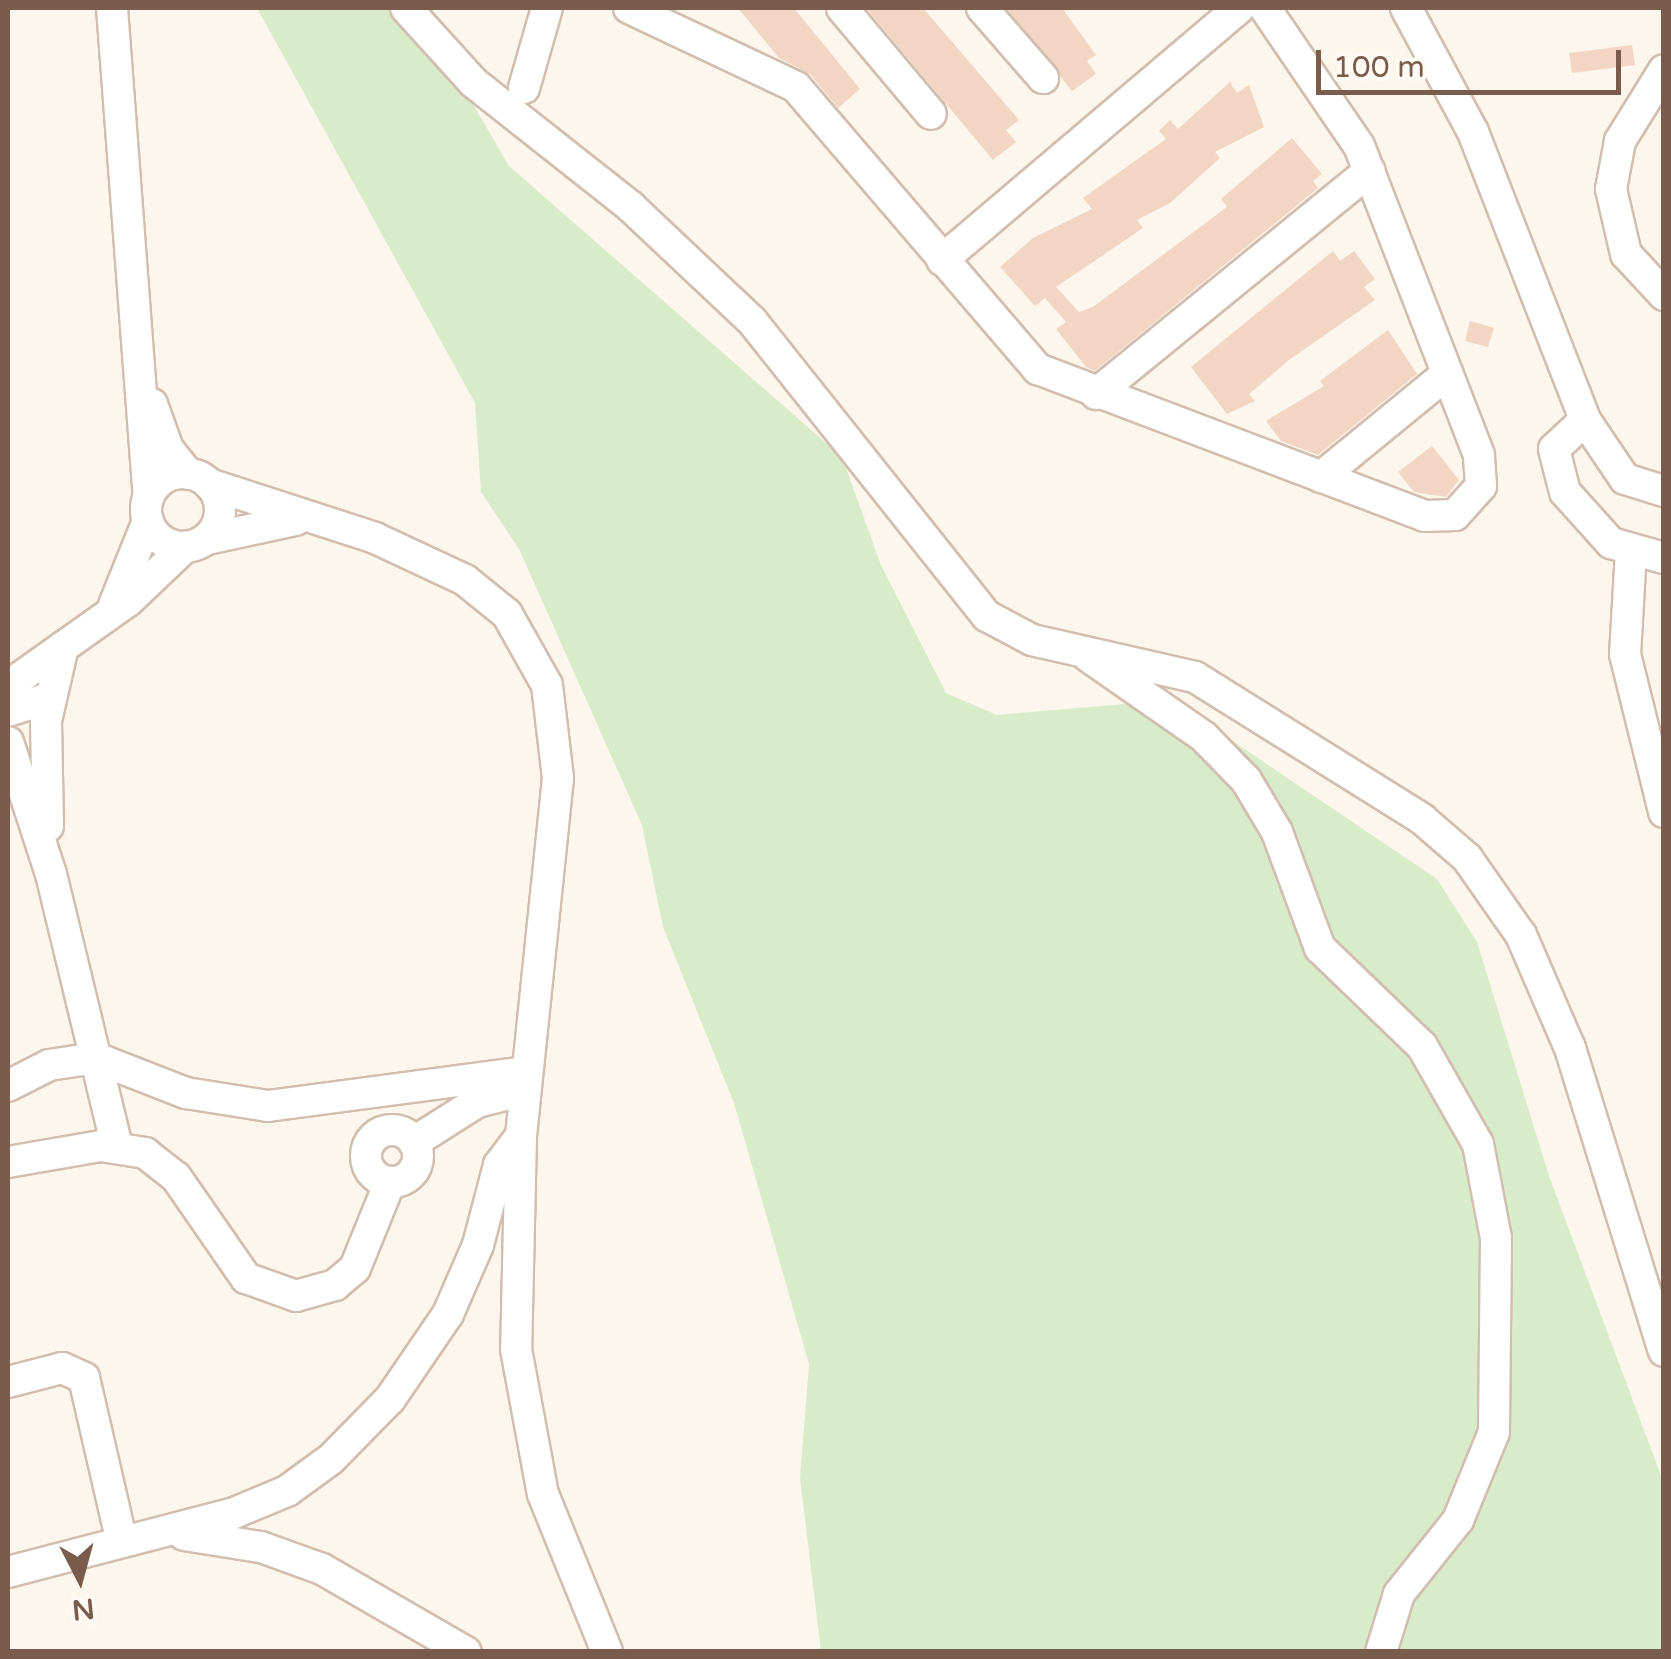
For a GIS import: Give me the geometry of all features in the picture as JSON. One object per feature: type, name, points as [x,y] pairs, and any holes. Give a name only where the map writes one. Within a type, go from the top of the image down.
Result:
[{"type":"lane","points":[[112,8],[144,377],[148,509],[161,540],[196,543],[273,522],[319,522]]},
{"type":"lane","points":[[406,8],[473,82],[645,219],[752,321],[972,602],[1016,634],[1087,655],[1153,662],[1215,687],[1422,820],[1486,880],[1521,935],[1570,1048],[1658,1316],[1664,1352]]},
{"type":"lane","points":[[842,8],[931,114]]},
{"type":"lane","points":[[982,8],[1044,78]]},
{"type":"lane","points":[[942,260],[1239,8]]},
{"type":"lane","points":[[644,10],[796,87],[1028,361],[1096,394],[1425,516],[1464,510],[1481,486],[1482,465],[1369,171],[1329,92],[1265,8]]},
{"type":"lane","points":[[1406,8],[1473,132],[1585,420],[1625,479],[1664,491]]},
{"type":"lane","points":[[524,88],[536,12]]},
{"type":"lane","points":[[1664,70],[1620,141],[1611,188],[1626,254],[1664,295]]},
{"type":"lane","points":[[1096,394],[1369,171]]},
{"type":"lane","points":[[1322,476],[1447,374]]},
{"type":"lane","points":[[8,686],[108,616],[196,543],[220,518],[199,479],[162,437],[144,377]]},
{"type":"lane","points":[[1585,420],[1558,440],[1555,467],[1583,520],[1631,551],[1664,558]]},
{"type":"lane","points":[[108,616],[148,509],[164,478],[199,479],[402,548],[494,600],[547,685],[558,778],[526,1081],[513,1270],[522,1398],[558,1538],[608,1652]]},
{"type":"lane","points":[[1631,551],[1625,654],[1664,812]]},
{"type":"lane","points":[[51,874],[49,698],[63,647]]},
{"type":"lane","points":[[1087,655],[1204,737],[1246,780],[1277,832],[1320,948],[1422,1046],[1478,1144],[1496,1238],[1494,1432],[1465,1508],[1399,1594],[1382,1652]]},
{"type":"lane","points":[[8,711],[49,698]]},
{"type":"lane","points":[[8,742],[51,874],[117,1146]]},
{"type":"lane","points":[[8,1086],[49,1065],[96,1058],[213,1100],[268,1106],[526,1081]]},
{"type":"lane","points":[[414,1142],[477,1102],[526,1081]]},
{"type":"lane","points":[[390,1182],[369,1168],[369,1143],[391,1130],[414,1142]]},
{"type":"lane","points":[[8,1572],[166,1534],[287,1490],[372,1420],[448,1314],[478,1245],[498,1164],[521,1136]]},
{"type":"lane","points":[[8,1162],[117,1146],[167,1168],[237,1268],[283,1295],[310,1295],[346,1278],[363,1256],[390,1182],[416,1166],[414,1142]]},
{"type":"lane","points":[[8,1382],[62,1368],[84,1378],[122,1542]]},
{"type":"lane","points":[[166,1534],[292,1557],[466,1652]]},
{"type":"green space","points":[[257,8],[417,8],[509,166],[842,457],[881,565],[946,693],[997,715],[1172,700],[1437,879],[1477,942],[1549,1176],[1663,1481],[1663,1651],[821,1651],[800,1478],[809,1364],[734,1103],[663,927],[642,825],[519,549],[481,492],[475,403]]},
{"type":"building","points":[[738,8],[794,8],[860,89],[838,108],[810,74],[779,58]]},
{"type":"building","points":[[866,8],[923,8],[1019,120],[1006,130],[1016,142],[993,160]]},
{"type":"building","points":[[1006,8],[1062,8],[1096,55],[1087,61],[1096,74],[1072,91]]},
{"type":"building","points":[[1632,45],[1635,65],[1572,73],[1569,53]]},
{"type":"building","points":[[1230,82],[1237,93],[1249,85],[1264,127],[1215,152],[1220,158],[1170,203],[1137,220],[1143,228],[1056,287],[1079,312],[1093,307],[1227,207],[1221,199],[1292,138],[1322,174],[1313,181],[1318,188],[1095,371],[1086,367],[1056,329],[1066,322],[1045,298],[1035,306],[1000,267],[1033,238],[1092,209],[1083,198],[1166,139],[1159,131],[1170,120],[1178,129]]},
{"type":"building","points":[[1333,251],[1340,261],[1354,251],[1375,279],[1364,287],[1375,300],[1289,360],[1249,394],[1255,401],[1227,414],[1191,367]]},
{"type":"building","points":[[1470,321],[1494,328],[1488,347],[1465,341]]},
{"type":"building","points":[[1388,330],[1417,374],[1318,455],[1281,441],[1266,421],[1324,386],[1320,381]]},
{"type":"building","points":[[1432,446],[1459,480],[1446,497],[1414,492],[1398,472]]}]
